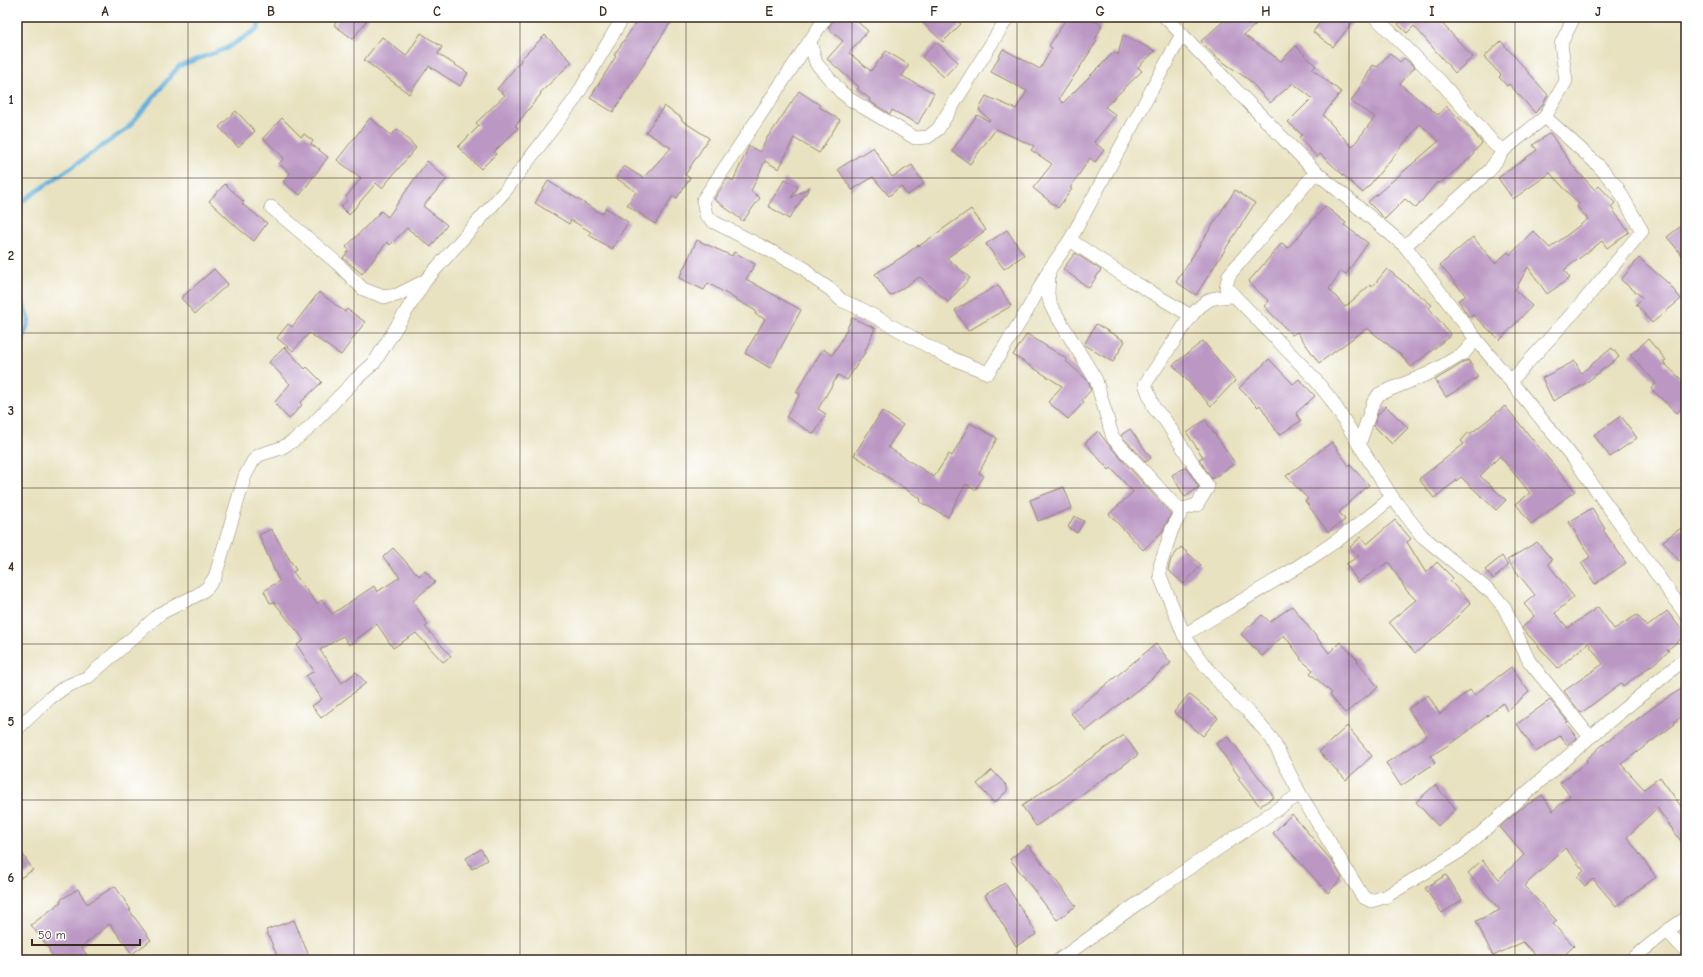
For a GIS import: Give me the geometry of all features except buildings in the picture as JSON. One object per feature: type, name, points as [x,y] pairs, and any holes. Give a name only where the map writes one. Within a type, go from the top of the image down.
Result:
[{"type":"street","points":[[17,729],[60,690],[88,677],[161,613],[198,595],[207,588],[215,577],[245,476],[253,461],[259,454],[281,448],[306,431],[356,379],[374,363],[425,281],[505,191],[575,99],[623,17]]},
{"type":"street","points":[[826,17],[704,200],[706,215],[714,222],[804,268],[812,277],[831,290],[841,300],[863,310],[944,355],[988,373],[1027,311],[1050,270],[1070,240],[1182,34]]},
{"type":"street","points":[[810,42],[816,63],[841,92],[851,100],[915,138],[928,137],[938,129],[1008,17]]},
{"type":"street","points":[[1165,17],[1316,172],[1405,246],[1476,339],[1574,459],[1686,615]]},
{"type":"street","points":[[1375,17],[1441,82],[1495,145],[1504,150]]},
{"type":"street","points":[[1405,246],[1489,170],[1504,150],[1545,117],[1566,81],[1561,44],[1574,17]]},
{"type":"street","points":[[794,63],[816,63]]},
{"type":"street","points":[[1511,381],[1583,302],[1642,231],[1617,187],[1598,165],[1545,117]]},
{"type":"street","points":[[1316,172],[1229,275],[1226,287],[1314,378],[1332,401],[1392,497],[1422,536],[1493,594],[1504,607],[1529,662],[1590,737]]},
{"type":"street","points":[[271,207],[337,263],[363,289],[384,297],[396,295],[425,281]]},
{"type":"street","points":[[1070,240],[1191,316]]},
{"type":"street","points":[[1050,270],[1048,294],[1051,306],[1096,380],[1113,438],[1179,510],[1180,515],[1172,529],[1160,566],[1160,576],[1184,635],[1199,658],[1236,702],[1248,711],[1272,739],[1300,794],[1363,896],[1372,900],[1385,897],[1462,850],[1590,737],[1686,658]]},
{"type":"street","points":[[1179,510],[1197,505],[1208,487],[1166,420],[1154,408],[1145,384],[1191,316],[1201,305],[1213,297],[1234,296]]},
{"type":"street","points":[[1359,445],[1373,403],[1380,394],[1430,373],[1464,353],[1476,339]]},
{"type":"street","points":[[1184,635],[1340,539],[1370,517],[1392,497]]},
{"type":"street","points":[[1059,960],[1159,888],[1300,794]]},
{"type":"street","points":[[1632,960],[1667,930],[1686,918]]},
{"type":"street","points":[[1667,930],[1686,951]]},
{"type":"waterway","points":[[17,205],[128,128],[179,66],[225,49],[258,29],[260,17]]},
{"type":"waterway","points":[[17,296],[21,297],[29,320],[17,360]]}]
